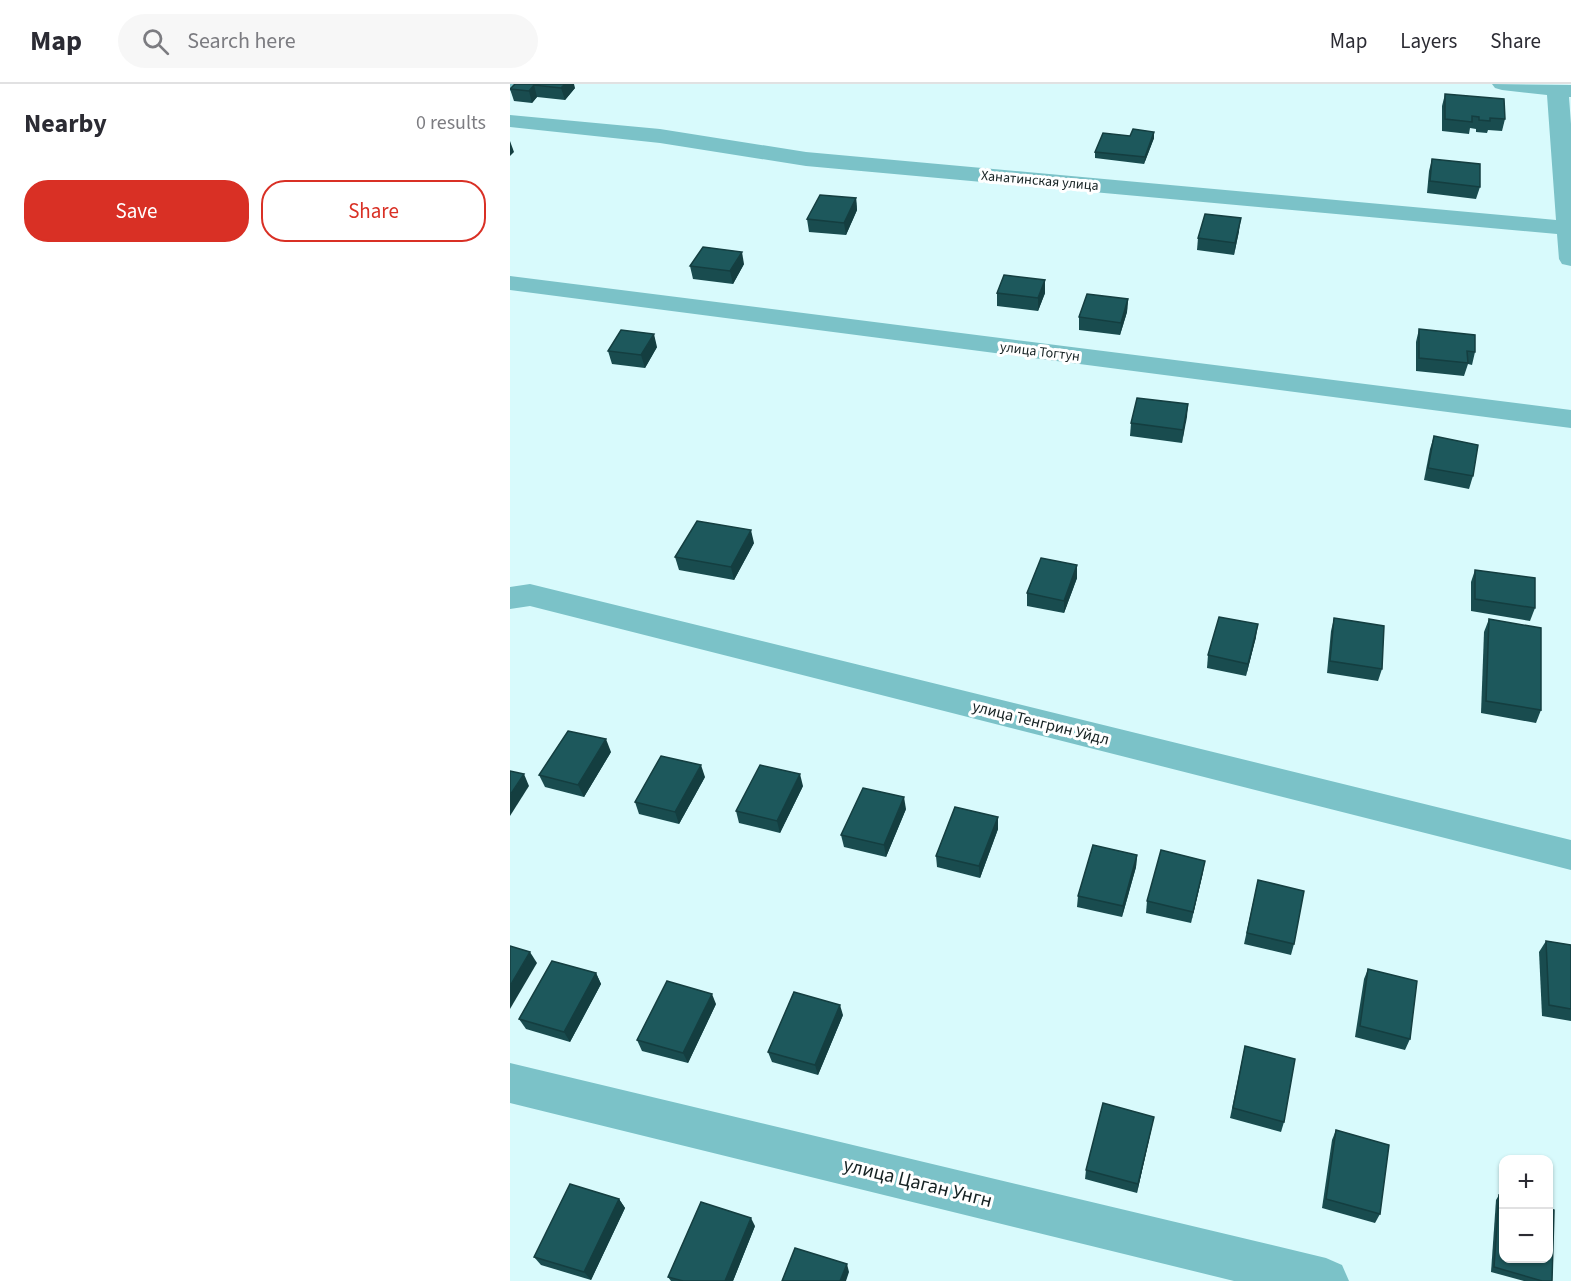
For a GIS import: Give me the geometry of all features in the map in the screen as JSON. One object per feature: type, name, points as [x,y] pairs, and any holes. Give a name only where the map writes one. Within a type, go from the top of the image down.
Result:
[{"type":"street","points":[[1502,84],[1562,88],[1571,259]]},
{"type":"street","name":"Ханатинская улица","points":[[510,121],[660,136],[806,159],[1569,228]]},
{"type":"street","name":"улица Тогтун","points":[[510,283],[1571,418]]},
{"type":"street","name":"улица Тенгрин Уйдл","points":[[510,598],[530,595],[1571,855]]},
{"type":"street","name":"улица Цаган Унгн","points":[[510,1083],[1326,1281]]},
{"type":"building","points":[[515,84],[565,84],[561,88],[534,85],[529,91],[510,89]]},
{"type":"building","points":[[1445,94],[1504,99],[1505,119],[1479,120],[1479,117],[1472,116],[1472,122],[1445,119]]},
{"type":"building","points":[[1133,129],[1154,132],[1145,157],[1095,152],[1103,133],[1130,136]]},
{"type":"building","points":[[1432,159],[1480,164],[1480,187],[1430,181]]},
{"type":"building","points":[[820,195],[856,198],[844,223],[807,219]]},
{"type":"building","points":[[1205,214],[1241,218],[1235,243],[1198,238]]},
{"type":"building","points":[[703,247],[742,252],[730,271],[690,266]]},
{"type":"building","points":[[1004,275],[1045,280],[1038,298],[997,293]]},
{"type":"building","points":[[1087,294],[1128,299],[1121,323],[1079,317]]},
{"type":"building","points":[[1419,329],[1475,335],[1475,352],[1467,351],[1468,363],[1419,358]]},
{"type":"building","points":[[621,330],[654,334],[641,355],[608,351]]},
{"type":"building","points":[[1137,398],[1188,404],[1183,430],[1131,423]]},
{"type":"building","points":[[1434,436],[1478,445],[1473,476],[1428,468]]},
{"type":"building","points":[[697,521],[751,530],[731,567],[675,557]]},
{"type":"building","points":[[1041,558],[1077,565],[1064,601],[1027,593]]},
{"type":"building","points":[[1475,570],[1535,578],[1535,608],[1475,599]]},
{"type":"building","points":[[1219,617],[1258,624],[1248,664],[1208,655]]},
{"type":"building","points":[[1334,618],[1384,626],[1382,669],[1330,661]]},
{"type":"building","points":[[1489,619],[1541,628],[1541,710],[1486,701]]},
{"type":"building","points":[[568,731],[606,739],[578,785],[539,775]]},
{"type":"building","points":[[661,756],[701,765],[675,812],[635,802]]},
{"type":"building","points":[[760,765],[800,774],[777,821],[736,811]]},
{"type":"building","points":[[510,771],[524,774],[510,795]]},
{"type":"building","points":[[863,788],[904,797],[884,845],[841,835]]},
{"type":"building","points":[[955,807],[998,817],[979,866],[936,856]]},
{"type":"building","points":[[1093,845],[1137,855],[1123,906],[1078,896]]},
{"type":"building","points":[[1161,850],[1205,861],[1193,912],[1147,901]]},
{"type":"building","points":[[1258,880],[1304,891],[1294,944],[1247,933]]},
{"type":"building","points":[[1546,941],[1571,945],[1571,1009],[1549,1005]]},
{"type":"building","points":[[510,946],[530,952],[510,986]]},
{"type":"building","points":[[552,961],[596,973],[564,1032],[519,1019]]},
{"type":"building","points":[[1368,969],[1417,981],[1410,1039],[1360,1026]]},
{"type":"building","points":[[667,981],[712,994],[683,1053],[637,1040]]},
{"type":"building","points":[[794,992],[840,1005],[815,1065],[768,1052]]},
{"type":"building","points":[[1245,1046],[1295,1059],[1284,1122],[1233,1108]]},
{"type":"building","points":[[1103,1103],[1154,1117],[1138,1184],[1086,1170]]},
{"type":"building","points":[[1336,1130],[1389,1145],[1380,1214],[1326,1199]]},
{"type":"building","points":[[570,1184],[619,1199],[584,1272],[534,1257]]},
{"type":"building","points":[[1499,1195],[1499,1263],[1553,1263],[1552,1281],[1542,1281],[1494,1267]]},
{"type":"building","points":[[701,1202],[751,1218],[725,1281],[683,1281],[668,1277]]},
{"type":"building","points":[[795,1248],[847,1264],[840,1281],[782,1281]]}]
